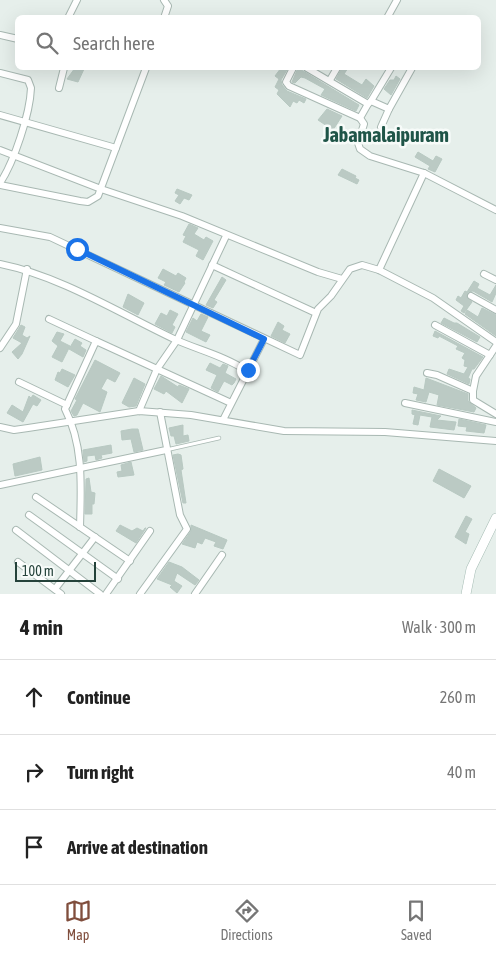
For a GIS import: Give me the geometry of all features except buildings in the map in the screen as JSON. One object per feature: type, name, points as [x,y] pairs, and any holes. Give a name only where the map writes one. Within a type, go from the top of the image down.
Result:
[{"type":"main road","points":[[466,594],[471,569],[496,518]]},
{"type":"street","points":[[70,15],[77,0]]},
{"type":"street","points":[[164,0],[168,6],[165,15]]},
{"type":"street","points":[[390,15],[397,0]]},
{"type":"street","points":[[0,35],[15,38]]},
{"type":"street","points":[[60,88],[64,70]]},
{"type":"street","points":[[0,73],[28,80],[31,96],[9,170],[0,184],[88,202],[98,196],[145,70]]},
{"type":"street","points":[[292,70],[286,82],[288,86],[360,118],[364,124],[358,143],[360,149],[370,156],[424,173],[496,210]]},
{"type":"street","points":[[312,70],[369,102],[390,109]]},
{"type":"street","points":[[330,80],[336,70]]},
{"type":"street","points":[[360,118],[390,70]]},
{"type":"street","points":[[380,127],[411,70]]},
{"type":"street","points":[[0,114],[116,148]]},
{"type":"street","points":[[0,150],[101,189],[182,216],[226,236],[318,272],[342,279]]},
{"type":"street","points":[[379,270],[424,173]]},
{"type":"street","points":[[0,228],[50,238],[300,355],[316,313],[350,269],[362,265],[379,270],[433,298],[496,342]]},
{"type":"street","points":[[138,411],[157,369],[177,340],[226,236]]},
{"type":"street","points":[[0,264],[27,269],[177,340],[248,370]]},
{"type":"street","points":[[212,265],[316,313]]},
{"type":"street","points":[[0,348],[16,324],[27,269]]},
{"type":"street","points":[[484,274],[496,280]]},
{"type":"street","points":[[471,296],[496,310]]},
{"type":"street","points":[[49,319],[231,403]]},
{"type":"street","points":[[435,325],[490,355]]},
{"type":"street","points":[[223,420],[264,339]]},
{"type":"street","points":[[80,527],[82,469],[72,423],[65,409],[96,341]]},
{"type":"street","points":[[496,346],[476,376],[472,391],[473,400],[496,414]]},
{"type":"street","points":[[427,373],[437,375],[472,391]]},
{"type":"street","points":[[19,382],[67,405]]},
{"type":"street","points":[[405,402],[496,422]]},
{"type":"street","points":[[0,427],[14,430],[72,423],[138,411],[223,420],[284,431],[385,432],[496,441]]},
{"type":"street","points":[[140,594],[187,530],[180,514],[160,412]]},
{"type":"street","points":[[0,484],[82,469],[166,450]]},
{"type":"street","points":[[36,497],[130,561]]},
{"type":"street","points":[[29,514],[118,579]]},
{"type":"street","points":[[16,530],[100,594]]},
{"type":"street","points":[[106,594],[150,530]]},
{"type":"street","points":[[55,590],[95,537]]},
{"type":"street","points":[[195,594],[222,555]]},
{"type":"street","points":[[18,562],[61,594]]},
{"type":"lane","points":[[166,450],[219,438]]},
{"type":"district","name":"Jabamalaipuram","points":[[386,135]]},
{"type":"route","points":[[77,249],[264,339],[248,370]]}]
